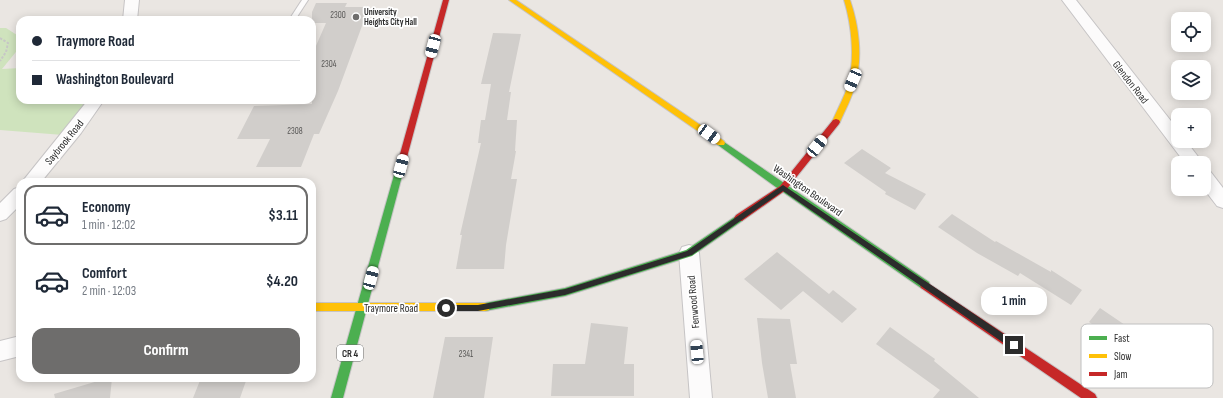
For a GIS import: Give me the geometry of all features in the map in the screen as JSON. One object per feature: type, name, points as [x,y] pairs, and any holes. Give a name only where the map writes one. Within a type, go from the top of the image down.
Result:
[{"type":"street","points":[[130,16],[132,0]]},
{"type":"street","name":"CR 4","points":[[337,398],[446,0]]},
{"type":"street","name":"Washington Boulevard","points":[[512,0],[696,125],[783,188],[1091,398]]},
{"type":"street","name":"Traymore Road","points":[[316,307],[478,308],[565,292],[689,253],[783,188],[836,122],[853,80],[854,46],[852,13],[847,0]]},
{"type":"street","name":"Glendon Road","points":[[1069,0],[1189,156]]},
{"type":"street","name":"Saybrook Road","points":[[34,178],[75,129],[93,104]]},
{"type":"street","points":[[1211,185],[1223,201]]},
{"type":"street","points":[[0,214],[16,198]]},
{"type":"street","name":"Fenwood Road","points":[[689,253],[701,398]]},
{"type":"street","points":[[0,351],[16,347]]},
{"type":"lane","points":[[295,16],[305,0]]},
{"type":"path","points":[[0,38],[8,43],[6,52],[0,61]]},
{"type":"green space","points":[[0,28],[6,28],[16,34],[16,52],[2,69],[16,68],[16,104],[85,104],[63,135],[0,130]]},
{"type":"building","points":[[316,3],[347,3],[345,7],[369,7],[338,91],[319,134],[314,134],[301,167],[256,167],[270,139],[237,139],[254,106],[316,104],[316,46],[326,23],[316,23],[316,16],[312,16]]},
{"type":"building","points":[[493,33],[521,34],[509,92],[511,92],[507,120],[517,120],[516,151],[511,179],[517,179],[506,245],[504,269],[456,269],[462,235],[460,235],[481,143],[478,143],[481,120],[485,120],[491,84],[481,84]]},
{"type":"building","points":[[862,149],[891,168],[885,173],[926,194],[915,210],[885,194],[886,192],[844,163]]},
{"type":"building","points":[[952,214],[995,242],[996,241],[1051,272],[1051,270],[1082,290],[1071,305],[1020,273],[1018,276],[977,253],[938,227]]},
{"type":"building","points":[[777,252],[829,294],[833,290],[857,309],[842,323],[803,291],[781,310],[744,279]]},
{"type":"building","points":[[1100,308],[1124,324],[1092,324],[1089,322]]},
{"type":"building","points":[[757,318],[790,319],[797,364],[790,364],[796,398],[768,398]]},
{"type":"building","points":[[591,323],[628,327],[624,364],[634,364],[634,396],[551,396],[553,364],[585,364]]},
{"type":"building","points":[[890,327],[935,359],[934,361],[979,398],[933,398],[940,390],[876,344]]},
{"type":"building","points":[[445,337],[493,337],[484,398],[433,398]]},
{"type":"building","points":[[94,382],[112,382],[110,398],[55,398],[54,394]]},
{"type":"building","points":[[199,382],[246,382],[240,398],[193,398]]},
{"type":"traffic: fast","points":[[721,143],[783,188],[925,285]]},
{"type":"traffic: fast","points":[[337,398],[402,161]]},
{"type":"traffic: fast","points":[[485,307],[565,292],[689,253],[739,218]]},
{"type":"traffic: slow","points":[[512,0],[721,143]]},
{"type":"traffic: slow","points":[[836,122],[850,90],[854,70],[855,50],[853,28],[850,8],[847,0]]},
{"type":"traffic: slow","points":[[316,307],[485,307]]},
{"type":"traffic: jam","points":[[402,161],[446,0]]},
{"type":"traffic: jam","points":[[739,218],[783,188],[836,122]]},
{"type":"traffic: jam","points":[[925,285],[1091,398]]},
{"type":"place","name":"University Heights City Hall","points":[[356,17]]},
{"type":"route","points":[[446,308],[478,308],[565,292],[689,253],[783,188],[1014,345]]}]
